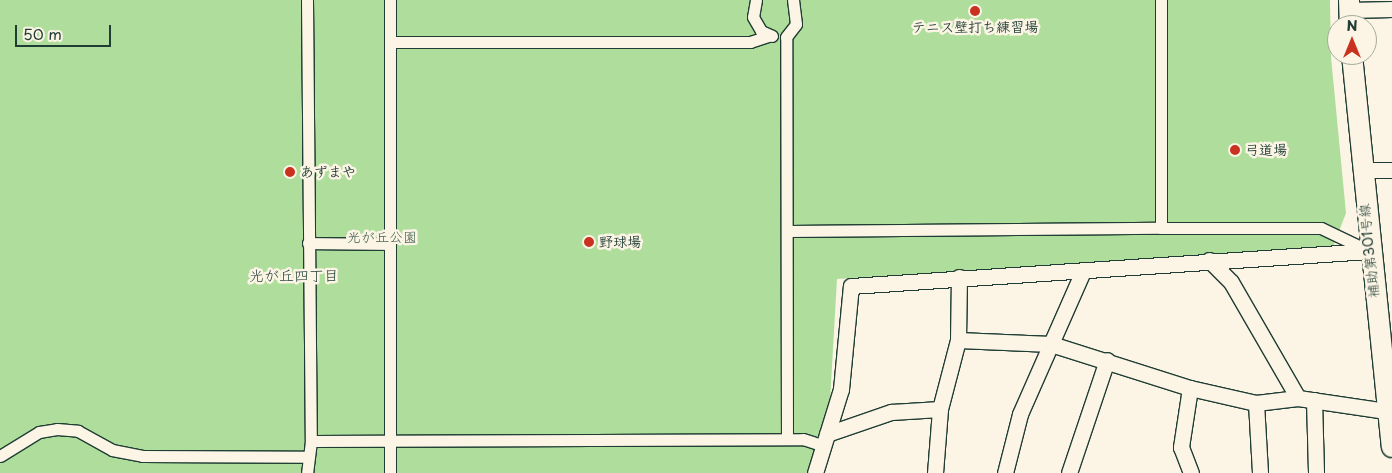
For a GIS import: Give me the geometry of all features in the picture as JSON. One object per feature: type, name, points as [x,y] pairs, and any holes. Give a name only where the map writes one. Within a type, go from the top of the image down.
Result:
[{"type":"street","points":[[307,0],[311,441],[307,457],[307,473]]},
{"type":"street","points":[[390,0],[390,473]]},
{"type":"street","points":[[756,0],[753,18],[768,36]]},
{"type":"street","points":[[787,439],[788,230],[786,37],[796,24],[794,0]]},
{"type":"street","points":[[1161,0],[1161,228]]},
{"type":"street","points":[[1350,12],[1392,9]]},
{"type":"street","points":[[390,42],[750,42],[768,36],[786,37]]},
{"type":"street","name":"補助第301号線","points":[[1353,65],[1369,251],[1386,411],[1392,447]]},
{"type":"street","points":[[1362,170],[1392,170]]},
{"type":"street","points":[[788,230],[1321,228],[1369,251]]},
{"type":"street","points":[[308,243],[390,244]]},
{"type":"street","points":[[815,473],[840,389],[851,286],[959,277],[1083,271],[1209,260],[1369,251]]},
{"type":"street","points":[[1209,260],[1231,282],[1298,398]]},
{"type":"street","points":[[1006,473],[1020,414],[1083,271]]},
{"type":"street","points":[[935,473],[940,409],[958,340],[959,277]]},
{"type":"street","points":[[958,340],[1051,344],[1107,360],[1190,388],[1256,403],[1298,398],[1386,411]]},
{"type":"street","points":[[1069,473],[1107,360]]},
{"type":"street","points":[[1190,388],[1180,447],[1190,473]]},
{"type":"street","points":[[1314,400],[1316,473]]},
{"type":"street","points":[[1256,403],[1260,473]]},
{"type":"street","points":[[311,441],[825,440],[891,412],[940,409]]},
{"type":"street","points":[[0,456],[39,432],[57,429],[78,431],[112,450],[142,456],[307,457]]},
{"type":"green space","name":"光が丘公園","points":[[0,0],[1330,0],[1330,15],[1327,15],[1327,65],[1332,65],[1346,213],[1333,247],[837,279],[830,401],[810,473],[0,473]]},
{"type":"place","name":"テニス壁打ち練習場","points":[[975,11]]},
{"type":"place","name":"弓道場","points":[[1235,150]]},
{"type":"place","name":"あずまや","points":[[290,172]]},
{"type":"place","name":"野球場","points":[[589,242]]},
{"type":"district","name":"光が丘四丁目","points":[[294,275]]}]
